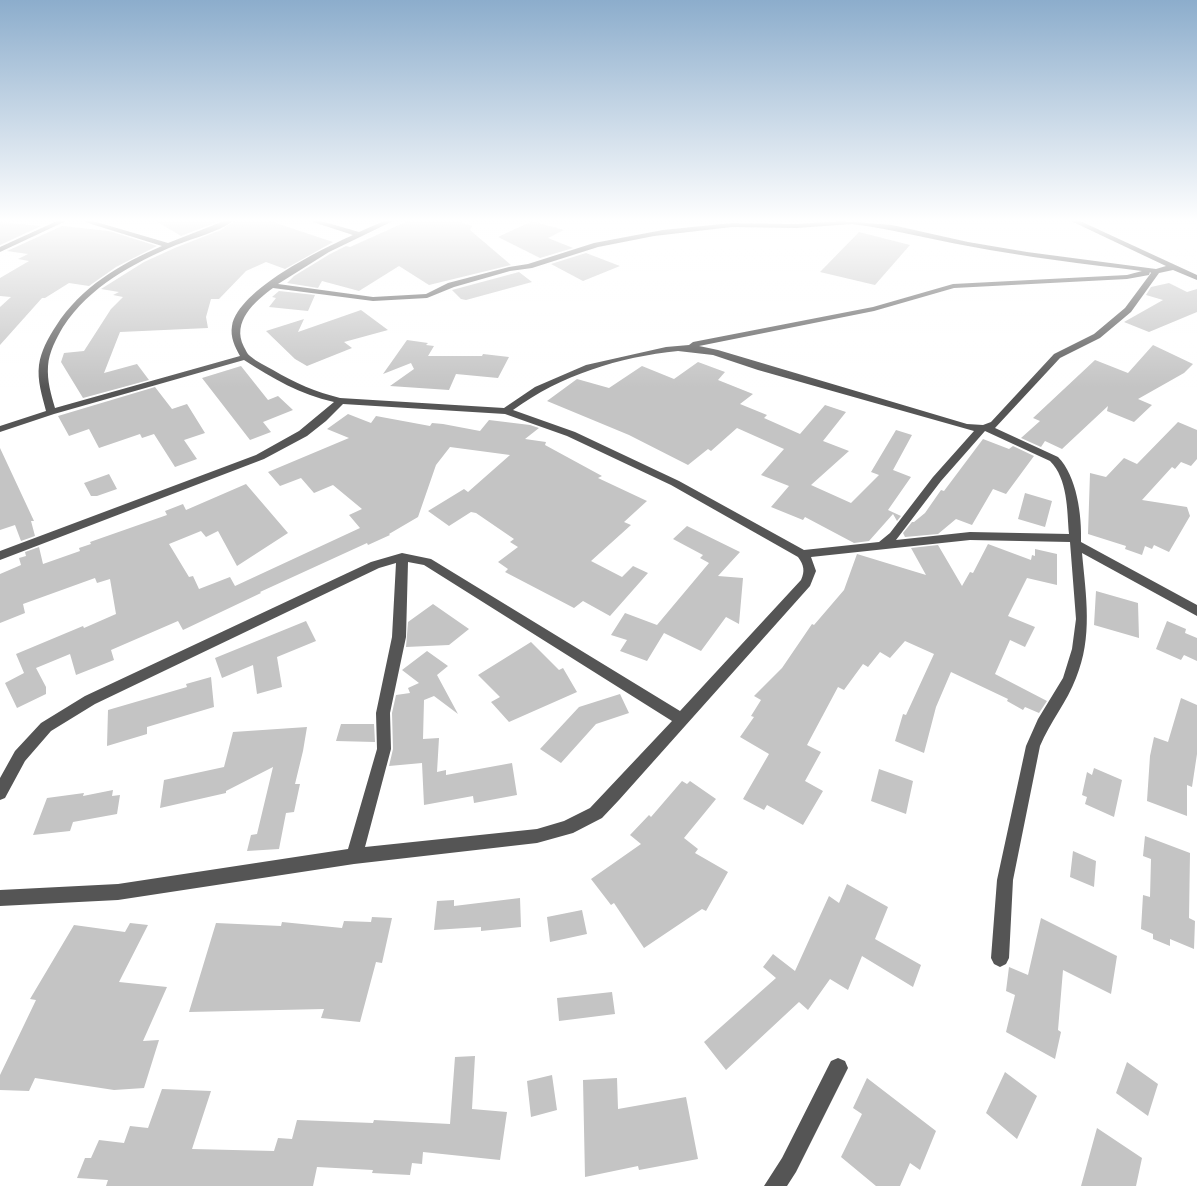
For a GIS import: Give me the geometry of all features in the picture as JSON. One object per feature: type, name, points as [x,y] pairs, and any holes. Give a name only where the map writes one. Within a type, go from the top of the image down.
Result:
[{"type":"street","points":[[51,412],[44,387],[43,366],[48,349],[59,326],[74,305],[110,276]]},
{"type":"street","points":[[0,898],[118,892],[354,856],[537,836],[567,828],[596,812],[614,795],[806,583],[811,574],[810,564],[802,554],[675,483],[571,434],[506,410],[340,401],[312,394],[288,383],[245,356],[237,342],[236,327],[242,312],[271,285],[285,276]]},
{"type":"street","points":[[271,285],[373,299],[427,296],[451,285],[482,276]]},
{"type":"street","points":[[506,410],[528,394],[572,372],[618,359],[846,315],[953,286],[1130,276]]},
{"type":"street","points":[[882,546],[894,536],[936,479],[984,428],[995,424],[1057,356],[1097,336],[1128,310],[1152,276]]},
{"type":"street","points":[[679,348],[719,353],[771,371],[847,390],[963,426],[984,428],[1042,452],[1061,466],[1072,500],[1082,619],[1079,649],[1069,679],[1042,723],[1033,746],[1005,880],[1000,958]]},
{"type":"street","points":[[0,429],[51,412],[245,356]]},
{"type":"street","points":[[0,556],[260,457],[310,430],[340,401]]},
{"type":"street","points":[[802,554],[970,536],[1076,541],[1197,611]]},
{"type":"street","points":[[0,793],[20,756],[46,727],[90,700],[375,565],[402,557],[427,562],[681,719]]},
{"type":"street","points":[[354,856],[384,749],[383,713],[390,673],[400,637],[402,557]]},
{"type":"street","points":[[775,1186],[789,1164],[838,1068]]},
{"type":"building","points":[[3,276],[103,276],[89,286],[69,283],[42,298],[0,345],[0,307],[11,297],[0,296],[0,278]]},
{"type":"building","points":[[121,276],[241,276],[219,299],[211,299],[206,317],[208,328],[120,332],[104,373],[137,364],[149,380],[83,398],[61,362],[64,353],[84,351],[111,309],[123,297],[113,295],[119,292],[101,289]]},
{"type":"building","points":[[294,276],[382,276],[359,291],[322,281],[318,288],[287,283]]},
{"type":"building","points":[[415,276],[464,276],[429,285]]},
{"type":"building","points":[[503,276],[525,276],[532,282],[466,300],[461,299],[452,290]]},
{"type":"building","points":[[574,276],[594,276],[583,281]]},
{"type":"building","points":[[838,276],[883,276],[875,285]]},
{"type":"building","points":[[1169,283],[1187,292],[1197,289],[1197,312],[1149,332],[1124,322],[1163,300],[1146,295],[1151,287]]},
{"type":"building","points":[[279,291],[315,295],[308,311],[269,307],[276,298],[272,297]]},
{"type":"building","points":[[361,310],[388,330],[344,342],[352,348],[307,366],[295,359],[266,331],[304,319],[298,332]]},
{"type":"building","points":[[407,340],[428,343],[426,345],[434,346],[428,356],[482,356],[483,354],[509,357],[498,378],[456,374],[449,390],[390,386],[414,369],[411,363],[383,374]]},
{"type":"building","points":[[1153,345],[1193,364],[1184,373],[1138,399],[1152,405],[1134,422],[1107,411],[1108,406],[1062,449],[1045,441],[1041,447],[1021,438],[1040,421],[1033,418],[1095,360],[1128,373]]},
{"type":"building","points":[[698,362],[725,372],[718,380],[753,394],[740,404],[767,415],[764,418],[800,434],[825,405],[846,412],[823,441],[849,451],[811,485],[851,503],[879,475],[871,472],[896,430],[912,435],[893,470],[911,477],[888,510],[901,516],[897,521],[893,514],[869,541],[854,543],[805,517],[803,520],[771,507],[789,486],[761,475],[784,449],[737,428],[711,451],[708,449],[688,465],[629,435],[547,401],[577,379],[609,388],[642,366],[674,379]]},
{"type":"building","points":[[241,366],[268,400],[278,396],[293,410],[263,422],[271,432],[250,440],[202,378]]},
{"type":"building","points":[[155,387],[172,409],[187,404],[205,433],[184,440],[197,459],[175,467],[154,434],[142,438],[140,434],[99,448],[89,429],[69,436],[58,416]]},
{"type":"building","points":[[348,414],[371,423],[376,416],[430,426],[432,423],[443,424],[480,431],[489,420],[530,425],[539,428],[525,439],[546,442],[545,445],[602,476],[598,478],[647,501],[624,522],[631,525],[591,561],[622,577],[633,566],[648,573],[610,616],[583,601],[574,608],[505,572],[508,569],[498,562],[518,547],[510,542],[514,539],[476,513],[471,512],[449,526],[428,511],[464,489],[468,492],[510,455],[450,447],[436,465],[418,517],[390,535],[368,545],[367,543],[260,592],[183,630],[178,621],[111,650],[114,660],[76,675],[70,654],[36,668],[46,687],[46,694],[17,708],[5,683],[24,673],[16,654],[116,614],[110,579],[97,583],[95,578],[23,604],[25,613],[0,623],[0,574],[21,565],[19,558],[26,556],[25,552],[39,547],[43,564],[80,551],[79,548],[91,544],[90,542],[167,515],[165,511],[183,504],[186,510],[246,484],[288,533],[237,566],[218,531],[206,537],[201,531],[169,544],[189,577],[193,576],[199,589],[230,577],[235,586],[360,528],[349,515],[362,509],[333,485],[314,493],[301,478],[280,486],[268,472],[349,438],[327,429]]},
{"type":"building","points":[[1178,422],[1197,430],[1197,459],[1191,466],[1181,462],[1175,469],[1172,467],[1142,500],[1187,507],[1190,516],[1169,552],[1154,545],[1152,549],[1145,546],[1142,555],[1125,549],[1126,546],[1088,534],[1090,473],[1106,477],[1124,458],[1137,464]]},
{"type":"building","points":[[983,439],[1009,449],[1013,446],[1034,456],[1006,494],[993,489],[972,525],[956,519],[938,534],[905,537],[903,533],[912,522],[925,513],[941,490],[944,491]]},
{"type":"building","points":[[0,448],[34,521],[31,521],[35,536],[21,541],[15,525],[0,530]]},
{"type":"building","points":[[109,474],[117,489],[97,496],[91,496],[84,483]]},
{"type":"building","points":[[1025,493],[1052,501],[1045,527],[1018,519]]},
{"type":"building","points":[[687,526],[740,552],[718,576],[743,578],[739,624],[726,617],[701,651],[664,633],[647,661],[620,651],[627,640],[611,635],[625,613],[657,625],[709,563],[700,558],[703,555],[673,539]]},
{"type":"building","points":[[988,544],[1031,560],[1032,555],[1035,556],[1035,549],[1057,554],[1057,585],[1027,578],[1008,616],[1035,627],[1025,647],[1010,640],[995,674],[1047,701],[1039,713],[1025,707],[1023,710],[1007,701],[1008,699],[951,672],[936,707],[924,753],[895,741],[903,714],[906,715],[934,654],[905,641],[890,658],[880,652],[868,667],[863,664],[844,690],[838,687],[807,745],[821,752],[805,781],[823,791],[803,825],[767,805],[764,810],[743,799],[769,754],[740,737],[754,717],[751,716],[761,700],[754,696],[782,668],[812,624],[814,625],[844,590],[857,554],[926,575],[911,548],[938,545],[962,586],[970,572],[973,573]]},
{"type":"building","points":[[1096,591],[1138,603],[1139,638],[1094,625]]},
{"type":"building","points":[[433,604],[469,629],[449,645],[406,647],[408,622]]},
{"type":"building","points":[[306,621],[316,641],[277,657],[282,687],[257,694],[253,665],[222,678],[215,658]]},
{"type":"building","points":[[1167,621],[1186,629],[1185,633],[1197,638],[1197,661],[1184,655],[1181,660],[1156,649]]},
{"type":"building","points":[[531,642],[559,670],[563,668],[577,692],[509,722],[491,702],[500,697],[478,675]]},
{"type":"building","points":[[427,651],[448,666],[437,675],[458,714],[434,696],[424,700],[423,739],[439,738],[437,772],[446,770],[446,775],[512,763],[517,795],[474,803],[473,796],[424,805],[422,763],[389,766],[393,749],[392,713],[396,695],[410,693],[408,688],[419,683],[402,670]]},
{"type":"building","points":[[211,677],[214,707],[147,727],[147,734],[107,746],[108,710],[187,687],[186,684]]},
{"type":"building","points":[[620,694],[629,713],[596,724],[561,763],[540,749],[579,707]]},
{"type":"building","points":[[1181,698],[1197,705],[1197,754],[1192,787],[1187,785],[1187,816],[1147,801],[1150,756],[1154,737],[1168,742]]},
{"type":"building","points":[[341,724],[374,724],[375,742],[336,741]]},
{"type":"building","points":[[307,727],[295,784],[300,784],[294,812],[286,813],[279,849],[247,851],[251,835],[257,834],[273,767],[226,791],[226,793],[160,808],[164,780],[224,767],[233,732]]},
{"type":"building","points":[[1094,768],[1122,780],[1114,817],[1085,804],[1087,797],[1082,795],[1087,772],[1092,775]]},
{"type":"building","points":[[879,769],[913,781],[906,814],[871,801]]},
{"type":"building","points":[[682,781],[687,784],[690,781],[716,799],[684,838],[698,849],[695,853],[728,872],[706,911],[702,909],[644,948],[614,903],[611,905],[591,879],[641,844],[630,835],[649,815],[651,817]]},
{"type":"building","points":[[113,790],[112,796],[120,795],[117,814],[73,822],[70,831],[33,835],[47,798],[84,793],[83,796]]},
{"type":"building","points":[[1145,836],[1190,853],[1189,918],[1195,921],[1194,949],[1170,939],[1170,946],[1153,939],[1153,934],[1141,929],[1143,895],[1150,897],[1151,859],[1143,856]]},
{"type":"building","points":[[1073,851],[1096,861],[1094,887],[1070,877]]},
{"type":"building","points":[[847,884],[888,907],[875,939],[921,965],[913,987],[862,956],[848,990],[830,979],[808,1010],[799,1002],[726,1070],[704,1042],[776,978],[763,967],[773,954],[795,971],[829,896],[839,903]]},
{"type":"building","points":[[520,898],[521,927],[481,931],[481,927],[434,930],[437,901],[454,900],[454,906]]},
{"type":"building","points":[[582,910],[587,934],[550,942],[547,917]]},
{"type":"building","points":[[372,917],[392,918],[382,963],[376,962],[360,1022],[321,1018],[324,1009],[189,1012],[216,923],[281,926],[282,922],[342,928],[344,921],[371,922]]},
{"type":"building","points":[[1041,918],[1117,956],[1111,994],[1063,970],[1058,1030],[1061,1032],[1055,1059],[1006,1032],[1015,995],[1006,991],[1009,967],[1028,975]]},
{"type":"building","points":[[130,923],[148,925],[119,982],[167,987],[143,1041],[159,1040],[144,1088],[114,1090],[35,1078],[29,1091],[0,1090],[0,1075],[36,1000],[30,999],[74,925],[125,932]]},
{"type":"building","points":[[612,992],[615,1014],[559,1021],[557,998]]},
{"type":"building","points":[[475,1056],[472,1109],[507,1112],[500,1160],[423,1152],[422,1164],[412,1163],[410,1175],[372,1173],[373,1170],[317,1167],[313,1186],[106,1186],[108,1180],[77,1178],[85,1158],[91,1158],[99,1140],[124,1143],[130,1126],[148,1128],[162,1089],[211,1091],[192,1149],[274,1151],[278,1138],[292,1139],[297,1120],[373,1123],[374,1120],[450,1124],[455,1057]]},
{"type":"building","points":[[1127,1062],[1158,1084],[1148,1116],[1116,1093]]},
{"type":"building","points":[[1005,1072],[1037,1096],[1017,1139],[986,1113]]},
{"type":"building","points":[[552,1075],[557,1110],[531,1117],[527,1081]]},
{"type":"building","points":[[617,1078],[618,1109],[686,1097],[698,1159],[639,1170],[638,1166],[585,1177],[583,1080]]},
{"type":"building","points":[[867,1078],[936,1131],[920,1170],[910,1163],[900,1186],[876,1186],[841,1157],[862,1114],[853,1108]]},
{"type":"building","points":[[1097,1128],[1142,1158],[1136,1186],[1081,1186]]}]
